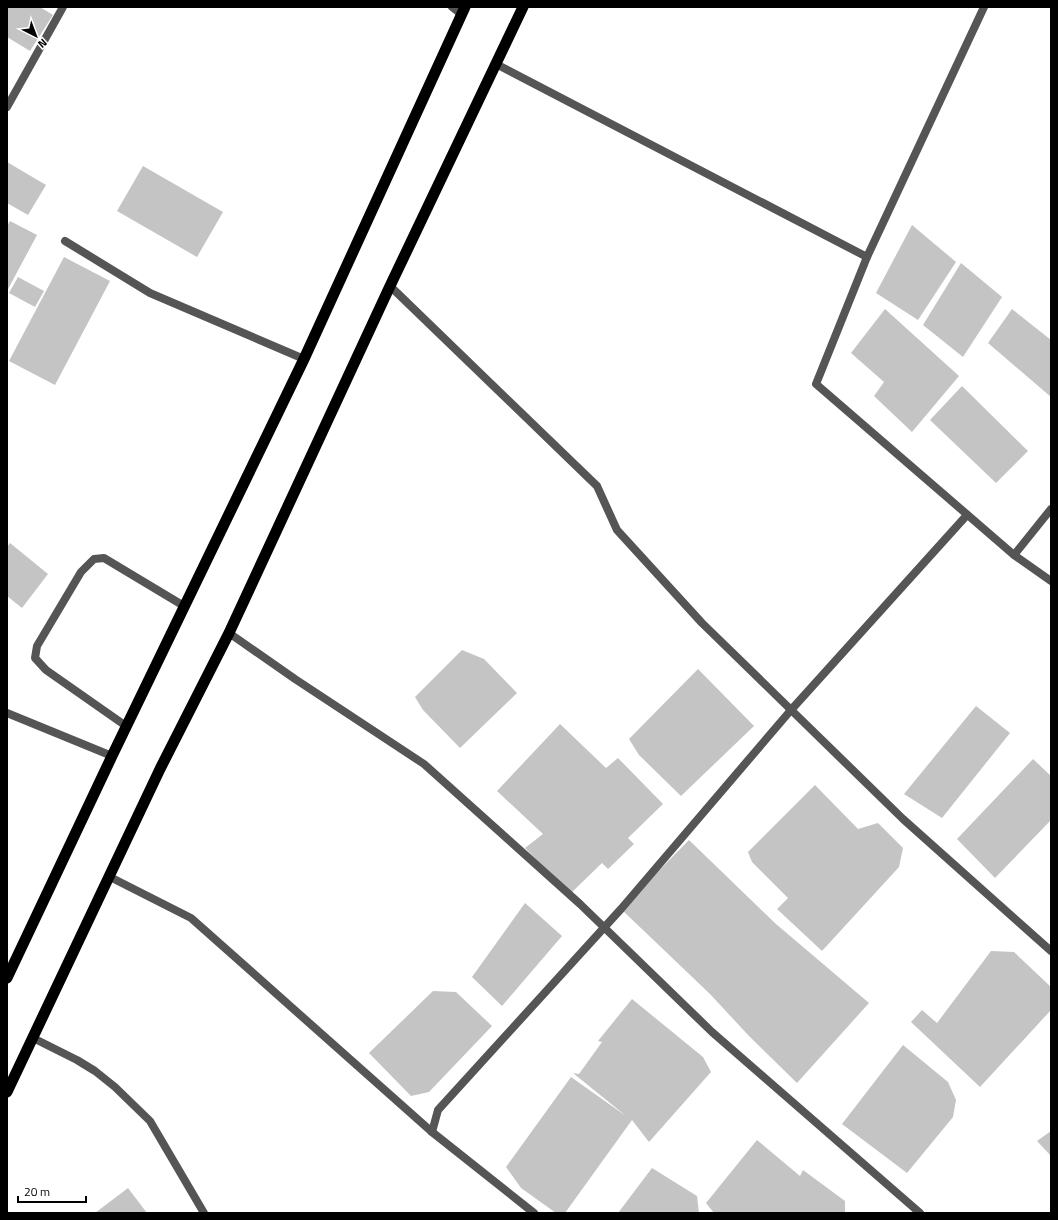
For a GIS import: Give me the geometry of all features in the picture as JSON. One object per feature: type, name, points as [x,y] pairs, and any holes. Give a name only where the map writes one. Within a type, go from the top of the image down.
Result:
[{"type":"highway","points":[[7,1092],[160,769],[229,633],[390,286],[523,7]]},
{"type":"highway","points":[[7,978],[126,726],[304,359],[463,11]]},
{"type":"street","points":[[7,107],[63,7]]},
{"type":"street","points":[[452,7],[463,11]]},
{"type":"street","points":[[984,7],[867,257],[816,384],[1014,555],[1051,581]]},
{"type":"street","points":[[496,64],[867,257]]},
{"type":"street","points":[[65,240],[150,293],[304,359]]},
{"type":"street","points":[[390,286],[597,486],[617,530],[702,623],[903,819],[1051,951]]},
{"type":"street","points":[[1014,555],[1051,508]]},
{"type":"street","points":[[432,1132],[438,1110],[622,908],[792,710],[968,515]]},
{"type":"street","points":[[126,726],[46,670],[36,658],[37,646],[81,572],[94,559],[104,558],[184,606]]},
{"type":"street","points":[[229,633],[295,679],[424,764],[580,904],[712,1032],[920,1213]]},
{"type":"street","points":[[7,713],[112,756]]},
{"type":"street","points":[[110,877],[191,918],[432,1132],[534,1213]]},
{"type":"street","points":[[32,1038],[77,1060],[95,1071],[150,1121],[204,1213]]},
{"type":"building","points":[[7,7],[40,7],[53,15],[30,51],[7,37]]},
{"type":"building","points":[[7,162],[46,185],[28,215],[7,203]]},
{"type":"building","points":[[143,166],[223,212],[197,257],[117,211]]},
{"type":"building","points":[[10,221],[37,235],[7,291],[7,226]]},
{"type":"building","points":[[912,225],[956,262],[918,320],[876,293]]},
{"type":"building","points":[[64,257],[110,281],[55,385],[9,361]]},
{"type":"building","points":[[961,263],[1002,297],[963,357],[923,325]]},
{"type":"building","points":[[18,277],[44,291],[35,307],[9,293]]},
{"type":"building","points":[[885,309],[959,376],[912,432],[874,396],[884,382],[851,353]]},
{"type":"building","points":[[1012,309],[1051,340],[1051,397],[988,343]]},
{"type":"building","points":[[962,386],[1028,451],[996,483],[930,420]]},
{"type":"building","points":[[10,543],[48,574],[22,608],[7,596],[7,547]]},
{"type":"building","points":[[462,650],[484,659],[517,693],[460,748],[423,710],[415,697]]},
{"type":"building","points":[[698,669],[754,726],[681,796],[639,755],[629,739]]},
{"type":"building","points":[[976,706],[1010,733],[942,818],[904,794]]},
{"type":"building","points":[[560,724],[606,768],[618,758],[663,804],[628,838],[634,844],[608,869],[602,863],[570,894],[525,848],[543,834],[497,791]]},
{"type":"building","points":[[1033,759],[1051,776],[1051,820],[995,878],[957,839]]},
{"type":"building","points":[[815,785],[858,829],[878,823],[903,848],[899,867],[822,951],[777,909],[788,898],[752,862],[748,852]]},
{"type":"building","points":[[689,840],[776,924],[869,1003],[797,1083],[749,1036],[710,994],[621,909]]},
{"type":"building","points":[[525,903],[562,936],[502,1006],[472,977]]},
{"type":"building","points":[[991,951],[1014,952],[1051,987],[1051,1010],[980,1087],[911,1022],[922,1010],[937,1023]]},
{"type":"building","points":[[433,991],[456,992],[492,1026],[429,1092],[411,1096],[369,1053]]},
{"type":"building","points":[[632,999],[703,1057],[711,1072],[649,1142],[632,1120],[565,1213],[556,1213],[521,1188],[506,1167],[571,1077],[626,1116],[573,1073],[579,1074],[602,1042],[598,1041]]},
{"type":"building","points":[[903,1045],[948,1082],[956,1100],[953,1117],[907,1173],[842,1124]]},
{"type":"building","points":[[1051,1131],[1051,1156],[1037,1141]]},
{"type":"building","points":[[757,1140],[800,1176],[803,1170],[845,1201],[845,1213],[714,1213],[706,1203]]},
{"type":"building","points":[[652,1168],[697,1196],[699,1213],[618,1213]]},
{"type":"building","points":[[128,1188],[147,1213],[95,1213]]}]
